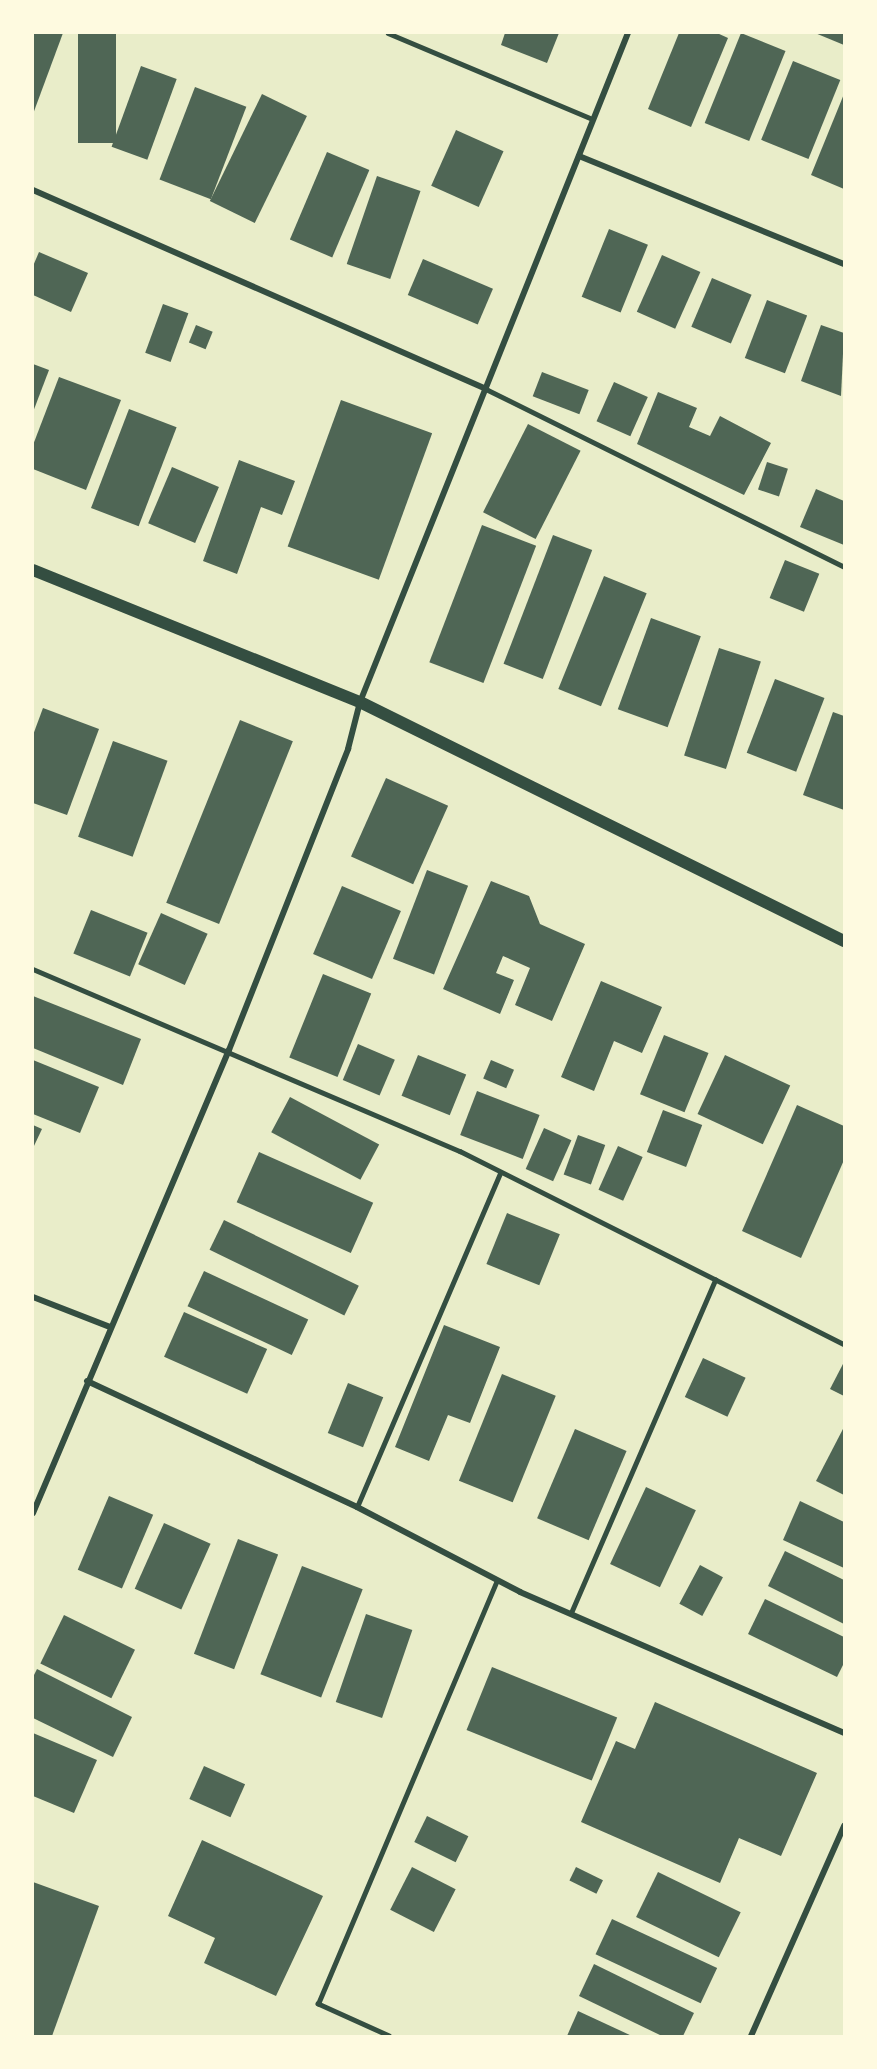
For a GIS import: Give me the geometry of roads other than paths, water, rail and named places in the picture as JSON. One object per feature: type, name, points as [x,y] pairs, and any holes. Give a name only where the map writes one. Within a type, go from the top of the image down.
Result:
[{"type":"main road","points":[[33,570],[360,702],[844,941]]},
{"type":"street","points":[[33,1513],[229,1050],[348,749],[360,702],[628,33]]},
{"type":"street","points":[[579,156],[844,264]]},
{"type":"street","points":[[33,190],[486,389]]},
{"type":"street","points":[[33,1297],[110,1327]]},
{"type":"street","points":[[87,1381],[357,1508],[497,1580],[844,1733]]},
{"type":"street","points":[[751,2036],[844,1826]]},
{"type":"lane","points":[[388,33],[593,119]]},
{"type":"lane","points":[[486,389],[844,567]]},
{"type":"lane","points":[[33,969],[229,1050],[460,1151],[844,1344]]},
{"type":"lane","points":[[357,1508],[500,1173]]},
{"type":"lane","points":[[571,1613],[715,1280]]},
{"type":"lane","points":[[389,2036],[318,2004],[497,1580]]}]
